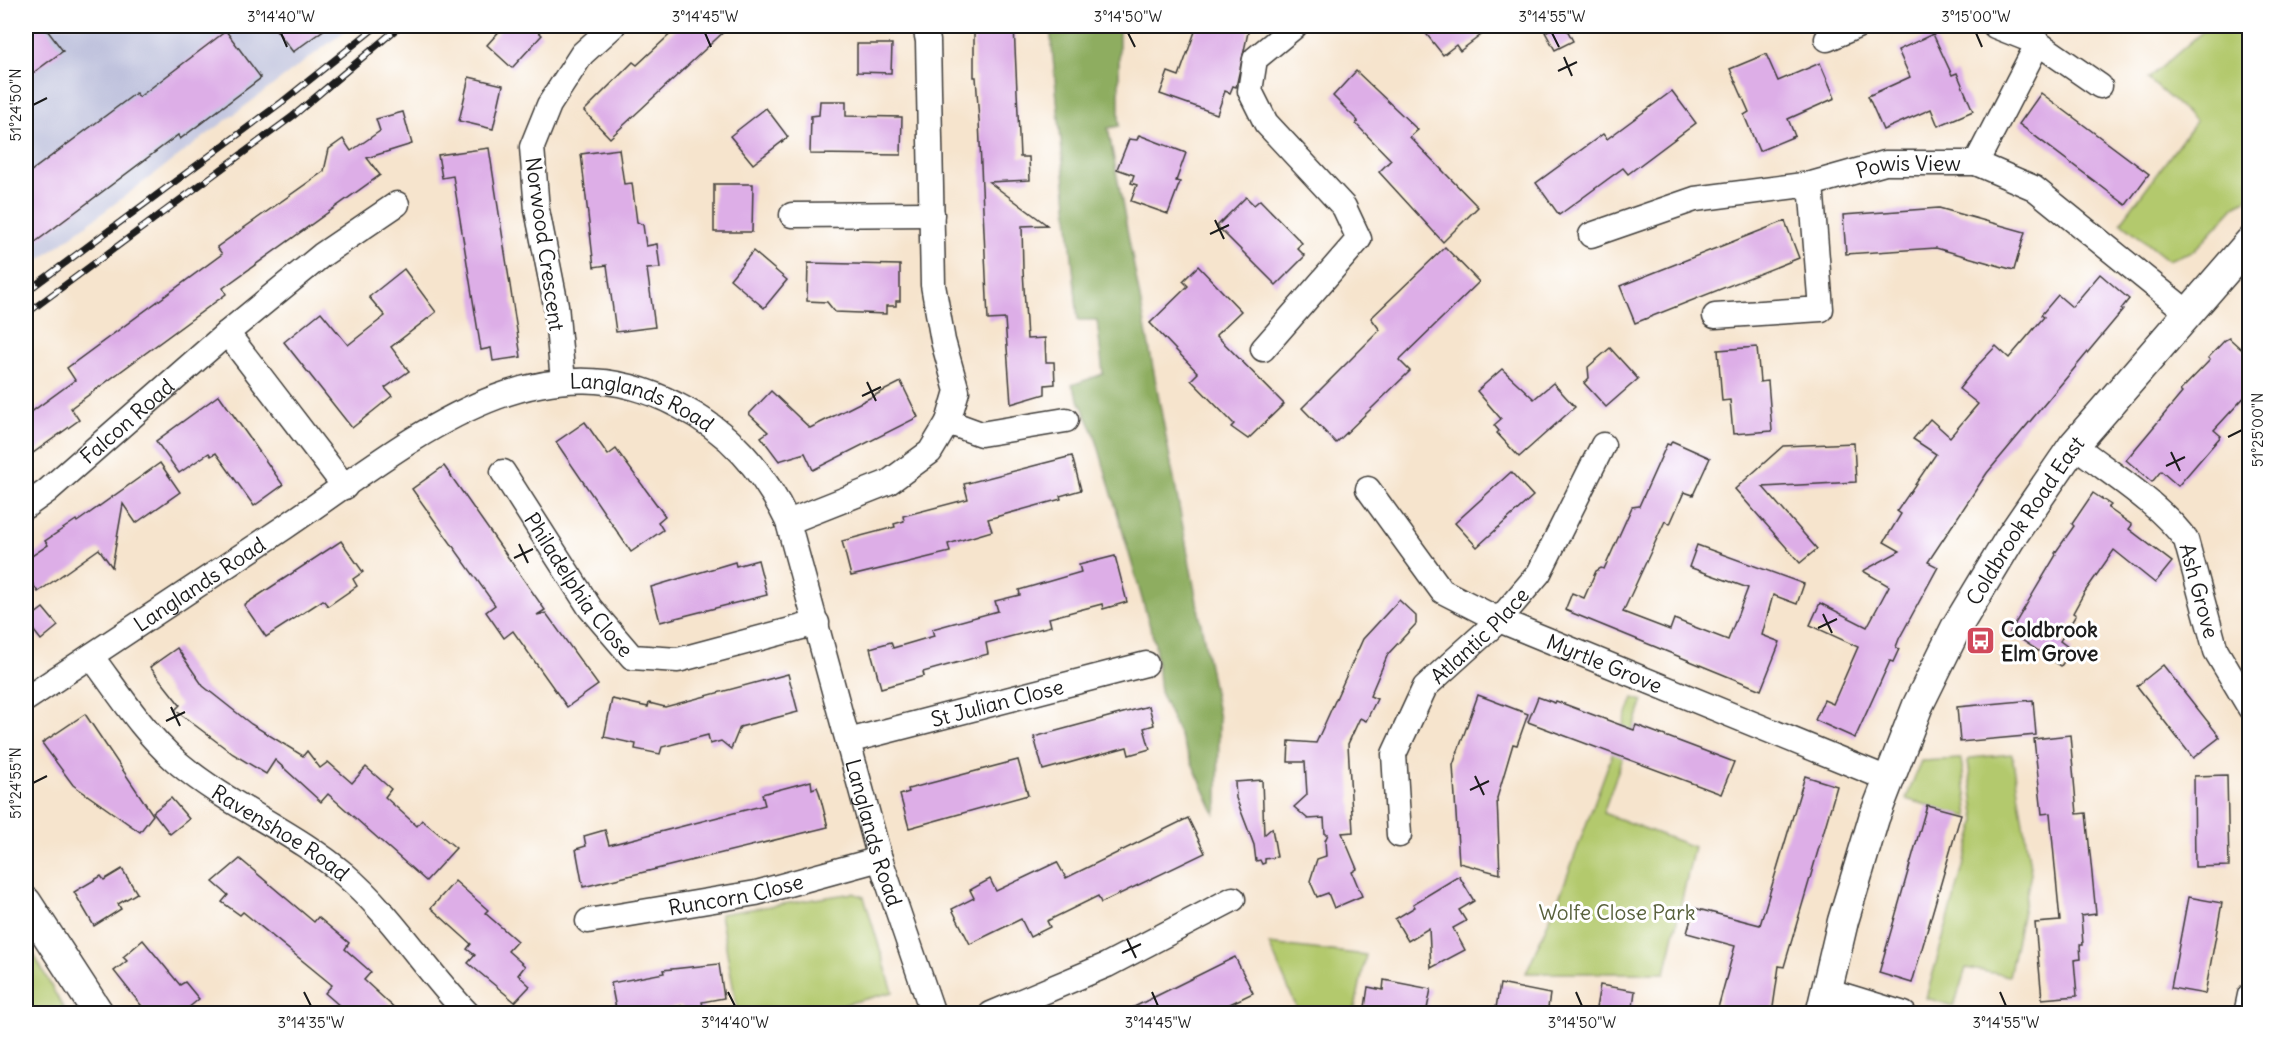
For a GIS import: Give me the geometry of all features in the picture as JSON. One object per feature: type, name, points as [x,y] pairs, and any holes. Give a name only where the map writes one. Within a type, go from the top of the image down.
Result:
[{"type":"street","name":"Norwood Crescent","points":[[563,381],[556,305],[537,210],[532,147],[549,105],[582,54],[613,26]]},
{"type":"street","points":[[788,522],[889,482],[930,452],[948,422],[957,391],[943,341],[933,285],[928,41],[925,26]]},
{"type":"street","points":[[1263,349],[1359,239],[1344,207],[1266,123],[1250,91],[1255,59],[1295,26]]},
{"type":"street","points":[[1827,39],[1857,26]]},
{"type":"street","points":[[1995,26],[2038,42],[2100,86]]},
{"type":"street","points":[[1976,163],[2038,42]]},
{"type":"street","name":"Powis View","points":[[1591,235],[1695,199],[1811,184],[1884,163],[1976,163],[2034,188],[2187,312]]},
{"type":"street","points":[[1716,316],[1821,309],[1811,184]]},
{"type":"street","name":"Falcon Road","points":[[26,506],[47,491],[227,333],[322,255],[398,204]]},
{"type":"street","points":[[792,215],[932,214]]},
{"type":"street","name":"Coldbrook Road East","points":[[1824,1002],[1859,865],[1888,779],[1918,705],[1956,628],[2009,540],[2074,446],[2187,312],[2250,242]]},
{"type":"street","points":[[227,333],[345,487]]},
{"type":"street","name":"Langlands Road","points":[[26,699],[464,410],[501,394],[563,381],[589,380],[638,389],[663,397],[697,415],[735,444],[767,484],[788,522],[880,860],[933,1014]]},
{"type":"street","points":[[948,422],[981,434],[1066,420]]},
{"type":"street","name":"Atlantic Place","points":[[1399,835],[1394,754],[1425,687],[1499,620],[1539,573],[1603,445]]},
{"type":"street","name":"Ash Grove","points":[[2074,446],[2157,510],[2176,526],[2186,540],[2216,651],[2250,708]]},
{"type":"street","name":"Philadelphia Close","points":[[503,472],[590,608],[632,657],[678,660],[817,623]]},
{"type":"street","name":"Myrtle Grove","points":[[1368,489],[1442,591],[1499,620],[1888,779]]},
{"type":"street","name":"Ravenshoe Road","points":[[91,656],[149,734],[177,761],[207,785],[307,847],[365,892],[398,928],[449,994],[468,1014]]},
{"type":"street","name":"St Julian Close","points":[[848,741],[1146,664]]},
{"type":"street","name":"Runcorn Close","points":[[588,921],[756,892],[880,860]]},
{"type":"street","points":[[991,1014],[1107,965],[1233,899]]},
{"type":"street","points":[[26,902],[99,1014]]},
{"type":"street","points":[[2246,1014],[2250,995]]},
{"type":"street","points":[[1824,1002],[1904,1014]]},
{"type":"shaded area","points":[[26,26],[352,26],[26,270]]},
{"type":"green space","points":[[1050,26],[1119,26],[1119,126],[1108,128],[1219,719],[1218,803],[1215,814],[1160,692],[1155,644],[1095,435],[1072,385],[1103,374],[1097,320],[1078,320]]},
{"type":"green space","points":[[2209,26],[2249,26],[2249,197],[2235,206],[2195,250],[2168,260],[2121,222],[2196,121],[2148,79]]},
{"type":"green space","name":"Wolfe Close Park","points":[[1633,698],[1643,701],[1603,813],[1694,847],[1665,973],[1526,973],[1562,890]]},
{"type":"green space","points":[[2012,754],[2031,873],[2009,976],[1966,968],[1954,1006],[1926,998],[1976,821],[1968,761],[1971,758]]},
{"type":"green space","points":[[1961,759],[1969,817],[1906,799],[1921,761]]},
{"type":"green space","points":[[853,893],[864,897],[893,992],[811,1013],[738,1013],[720,914]]},
{"type":"green space","points":[[26,940],[66,1013],[26,1013]]},
{"type":"green space","points":[[1269,944],[1366,955],[1354,1013],[1299,1013]]},
{"type":"building","points":[[35,26],[44,26],[63,51],[26,78],[26,33]]},
{"type":"building","points":[[273,26],[329,26],[293,52]]},
{"type":"building","points":[[504,26],[532,26],[542,35],[512,68],[487,45]]},
{"type":"building","points":[[679,26],[730,26],[610,138],[584,111],[633,62],[637,65]]},
{"type":"building","points":[[974,26],[1014,26],[1020,157],[1029,157],[1030,180],[989,182],[1047,225],[1022,226],[1023,270],[1027,339],[1045,338],[1046,362],[1054,362],[1055,384],[1045,385],[1045,394],[1011,404],[1005,319],[988,320],[979,121],[976,77],[974,77]]},
{"type":"building","points":[[1197,26],[1249,28],[1236,87],[1233,86],[1230,93],[1225,91],[1217,114],[1160,94],[1168,72],[1179,76]]},
{"type":"building","points":[[1420,26],[1493,26],[1460,51],[1456,45],[1443,55]]},
{"type":"building","points":[[1556,26],[1565,26],[1573,41],[1555,50],[1545,32]]},
{"type":"building","points":[[226,31],[261,78],[180,139],[178,135],[26,249],[26,175],[136,93],[139,97]]},
{"type":"building","points":[[1933,34],[1952,75],[1957,73],[1973,111],[1938,126],[1931,109],[1883,130],[1868,96],[1910,77],[1898,50]]},
{"type":"building","points":[[857,44],[892,44],[891,73],[857,72]]},
{"type":"building","points":[[1766,54],[1778,81],[1820,63],[1835,98],[1788,119],[1795,136],[1759,151],[1744,115],[1749,112],[1730,69]]},
{"type":"building","points":[[1356,71],[1418,130],[1410,137],[1478,207],[1443,242],[1379,172],[1391,160],[1333,96]]},
{"type":"building","points":[[469,77],[503,85],[493,129],[459,121]]},
{"type":"building","points":[[1672,91],[1696,123],[1628,174],[1623,168],[1559,215],[1536,183],[1603,134],[1607,139]]},
{"type":"building","points":[[2041,93],[2149,174],[2126,205],[2019,124]]},
{"type":"building","points":[[820,101],[846,101],[846,116],[902,117],[901,155],[810,154],[811,116],[819,115]]},
{"type":"building","points":[[766,108],[788,137],[753,164],[730,136]]},
{"type":"building","points":[[403,112],[412,144],[367,158],[380,175],[223,288],[226,294],[71,408],[79,420],[26,458],[26,416],[75,380],[67,368],[222,254],[217,247],[324,171],[329,149],[343,139],[351,151],[380,131],[376,119]]},
{"type":"building","points":[[1139,135],[1186,153],[1176,181],[1180,182],[1168,214],[1131,201],[1137,185],[1131,183],[1134,175],[1117,169],[1129,139],[1137,140]]},
{"type":"building","points":[[489,148],[521,357],[493,361],[491,348],[481,350],[453,176],[442,178],[438,155]]},
{"type":"building","points":[[619,149],[624,184],[632,183],[637,222],[643,225],[646,246],[657,244],[660,268],[647,269],[655,327],[616,332],[607,265],[594,267],[581,154]]},
{"type":"building","points":[[714,184],[753,184],[752,232],[714,232]]},
{"type":"building","points":[[1246,197],[1254,205],[1260,200],[1302,243],[1297,248],[1305,256],[1276,285],[1217,226]]},
{"type":"building","points":[[1939,208],[2025,232],[2014,270],[1936,248],[1846,254],[1843,215]]},
{"type":"building","points":[[1785,221],[1799,258],[1635,323],[1620,286]]},
{"type":"building","points":[[1445,247],[1479,282],[1399,360],[1410,371],[1336,443],[1302,408],[1380,330],[1371,318]]},
{"type":"building","points":[[753,251],[787,280],[764,308],[730,279]]},
{"type":"building","points":[[808,263],[900,265],[900,301],[896,301],[896,306],[886,306],[886,314],[835,312],[827,302],[807,301]]},
{"type":"building","points":[[1198,266],[1241,311],[1216,335],[1284,404],[1248,439],[1231,427],[1234,424],[1191,380],[1198,373],[1150,323],[1188,286],[1183,281]]},
{"type":"building","points":[[404,269],[436,312],[391,347],[409,371],[385,388],[392,396],[352,428],[284,342],[321,312],[348,345],[385,316],[369,297]]},
{"type":"building","points":[[2100,274],[2129,299],[2121,309],[2123,310],[1987,473],[1928,562],[1938,567],[1899,639],[1896,647],[1899,649],[1893,662],[1890,661],[1855,738],[1815,720],[1824,700],[1833,704],[1858,647],[1810,625],[1820,603],[1867,627],[1889,586],[1863,571],[1900,551],[1884,542],[1901,514],[1897,511],[1936,454],[1913,439],[1930,419],[1950,437],[1978,404],[1959,389],[1978,365],[1996,346],[2009,358],[2044,317],[2041,315],[2058,295],[2072,307]]},
{"type":"building","points":[[2229,338],[2250,357],[2250,391],[2214,430],[2221,436],[2178,486],[2161,471],[2152,482],[2126,460],[2182,393],[2180,391],[2210,360],[2208,358]]},
{"type":"building","points":[[1757,347],[1760,382],[1768,381],[1772,431],[1733,434],[1730,400],[1722,401],[1718,350]]},
{"type":"building","points":[[1610,348],[1638,379],[1606,407],[1584,383],[1589,378],[1588,367]]},
{"type":"building","points":[[1502,369],[1534,399],[1553,383],[1575,407],[1519,457],[1497,433],[1499,431],[1494,425],[1501,419],[1477,391]]},
{"type":"building","points":[[901,382],[918,417],[813,470],[805,453],[779,461],[761,437],[768,432],[749,414],[771,391],[810,428]]},
{"type":"building","points":[[219,395],[283,485],[254,506],[216,453],[211,456],[209,453],[179,473],[156,441]]},
{"type":"building","points":[[585,422],[608,455],[616,449],[665,516],[658,522],[663,530],[631,552],[556,442]]},
{"type":"building","points":[[1672,441],[1710,458],[1693,495],[1684,492],[1670,524],[1665,521],[1623,612],[1670,630],[1674,619],[1728,640],[1748,588],[1689,567],[1697,545],[1804,584],[1797,604],[1773,595],[1762,635],[1780,642],[1761,690],[1565,610],[1572,593],[1584,598],[1596,571],[1604,569],[1632,507],[1639,506],[1667,444],[1670,445]]},
{"type":"building","points":[[1854,443],[1856,482],[1763,487],[1817,549],[1800,563],[1735,489],[1783,446]]},
{"type":"building","points":[[1072,456],[1081,490],[1060,496],[1061,499],[988,519],[992,531],[948,544],[950,552],[851,576],[842,541],[895,527],[894,524],[904,521],[903,516],[968,499],[964,484]]},
{"type":"building","points":[[160,463],[180,492],[136,523],[123,504],[112,567],[99,549],[38,592],[26,574],[26,560],[48,545],[45,541],[76,520],[77,522]]},
{"type":"building","points":[[444,466],[545,610],[537,615],[546,613],[598,685],[567,707],[513,631],[504,638],[486,612],[495,605],[412,489]]},
{"type":"building","points":[[1511,472],[1533,496],[1477,547],[1455,523]]},
{"type":"building","points":[[2093,493],[2111,505],[2108,508],[2132,525],[2129,529],[2172,562],[2155,583],[2114,550],[2084,593],[2073,613],[2076,615],[2060,641],[2072,650],[2061,666],[2010,632],[2056,555],[2055,553],[2074,526],[2072,524]]},
{"type":"building","points":[[341,541],[363,572],[353,579],[357,586],[328,606],[323,600],[266,637],[244,605]]},
{"type":"building","points":[[1115,556],[1127,602],[1103,609],[1102,604],[1049,618],[1051,626],[986,643],[988,654],[923,672],[924,676],[881,688],[870,648],[891,642],[893,648],[934,636],[932,629],[998,611],[995,601],[1020,595],[1019,590],[1081,572],[1079,565]]},
{"type":"building","points":[[758,560],[767,595],[660,622],[651,587],[735,562],[736,566]]},
{"type":"building","points":[[1399,600],[1416,616],[1416,624],[1388,654],[1370,696],[1377,699],[1366,721],[1360,718],[1348,744],[1353,832],[1342,833],[1357,869],[1352,872],[1362,896],[1334,908],[1328,893],[1317,897],[1310,881],[1317,859],[1326,856],[1325,841],[1328,834],[1325,834],[1324,818],[1308,819],[1294,807],[1307,795],[1305,762],[1288,762],[1289,741],[1316,743],[1363,639]]},
{"type":"building","points":[[43,608],[58,626],[41,640],[26,621]]},
{"type":"building","points":[[177,648],[203,686],[251,724],[303,756],[307,751],[320,768],[328,762],[352,783],[366,767],[391,789],[385,797],[417,826],[422,820],[456,848],[426,881],[328,794],[321,802],[275,760],[266,774],[233,754],[175,710],[180,705],[150,667]]},
{"type":"building","points":[[2163,665],[2220,737],[2193,758],[2137,686]]},
{"type":"building","points":[[788,674],[798,712],[740,727],[731,749],[721,741],[710,744],[708,735],[662,747],[660,754],[635,749],[636,744],[604,737],[612,699],[648,707],[649,703],[665,707]]},
{"type":"building","points":[[1478,695],[1528,714],[1517,745],[1513,744],[1497,798],[1500,874],[1459,863],[1453,765]]},
{"type":"building","points":[[1538,697],[1555,703],[1556,701],[1634,730],[1636,725],[1734,762],[1721,794],[1528,722]]},
{"type":"building","points":[[2033,700],[2036,735],[1960,742],[1957,707]]},
{"type":"building","points":[[1149,706],[1154,725],[1144,728],[1150,749],[1129,755],[1127,747],[1043,770],[1034,737]]},
{"type":"building","points":[[85,714],[153,815],[140,832],[73,785],[42,743]]},
{"type":"building","points":[[2070,735],[2077,814],[2086,813],[2096,914],[2081,916],[2083,945],[2080,945],[2081,959],[2074,960],[2077,996],[2042,999],[2035,923],[2060,921],[2050,813],[2042,814],[2034,739]]},
{"type":"building","points":[[1018,760],[1028,795],[909,828],[900,795],[909,792],[908,789]]},
{"type":"building","points":[[2227,775],[2229,866],[2195,867],[2194,776]]},
{"type":"building","points":[[1805,776],[1837,786],[1784,967],[1779,966],[1772,1014],[1749,1014],[1718,1008],[1735,946],[1687,933],[1694,908],[1760,925]]},
{"type":"building","points":[[1262,780],[1264,835],[1272,828],[1277,857],[1265,859],[1265,863],[1262,864],[1260,860],[1256,861],[1254,845],[1236,798],[1235,782]]},
{"type":"building","points":[[811,781],[812,789],[817,787],[819,792],[828,827],[583,887],[576,849],[586,846],[584,836],[605,830],[609,845],[765,805],[762,794]]},
{"type":"building","points":[[171,798],[189,819],[170,834],[153,812]]},
{"type":"building","points":[[1927,805],[1961,814],[1912,983],[1879,973]]},
{"type":"building","points":[[1188,818],[1205,853],[1101,903],[1098,896],[1047,921],[1050,927],[1030,937],[1021,919],[970,944],[952,909],[974,898],[970,890],[990,879],[996,891],[1057,862],[1066,878]]},
{"type":"building","points":[[240,859],[314,922],[318,917],[349,943],[345,949],[371,972],[364,980],[401,1014],[349,1014],[325,993],[332,985],[243,912],[240,915],[222,902],[228,895],[213,882]]},
{"type":"building","points":[[122,869],[137,893],[118,904],[121,909],[94,926],[74,892],[101,876],[104,880]]},
{"type":"building","points":[[1459,876],[1474,901],[1459,910],[1466,921],[1453,928],[1465,950],[1431,968],[1429,928],[1408,941],[1395,919],[1415,907],[1413,904]]},
{"type":"building","points":[[455,881],[488,910],[485,913],[517,941],[508,951],[525,966],[518,975],[530,986],[515,1002],[468,963],[475,955],[467,949],[471,944],[431,908]]},
{"type":"building","points":[[2188,897],[2222,903],[2205,994],[2171,988]]},
{"type":"building","points":[[143,940],[180,985],[185,982],[199,999],[181,1014],[148,1014],[114,971],[127,961],[123,957]]},
{"type":"building","points":[[1235,957],[1253,993],[1211,1014],[1120,1014]]},
{"type":"building","points":[[719,964],[724,998],[702,1002],[705,1014],[684,1014],[682,1006],[638,1014],[617,1014],[611,983],[664,973],[663,970]]},
{"type":"building","points":[[1384,980],[1431,989],[1426,1014],[1364,1014],[1368,987],[1383,990]]},
{"type":"building","points":[[1500,984],[1550,994],[1547,1014],[1495,1014]]},
{"type":"building","points":[[1600,985],[1635,991],[1632,1014],[1595,1014]]},
{"type":"railway","points":[[26,292],[282,102],[377,26]]},
{"type":"railway","points":[[26,314],[293,116],[400,26]]},
{"type":"place","name":"Coldbrook Elm Grove","points":[[1980,641]]}]
